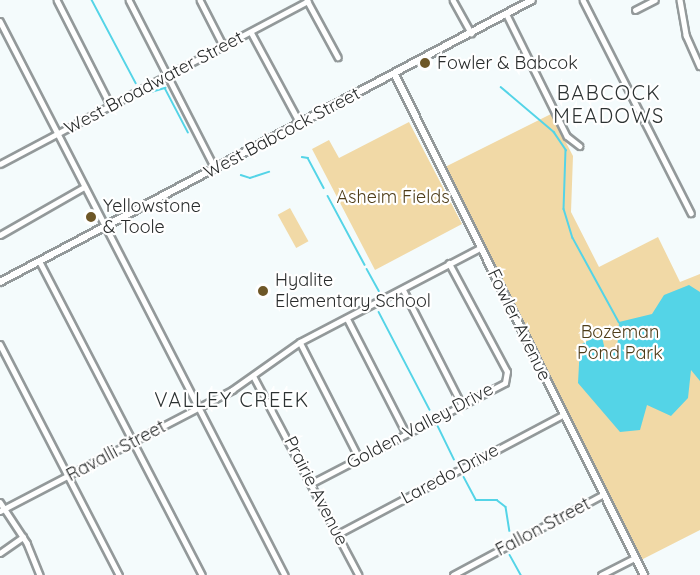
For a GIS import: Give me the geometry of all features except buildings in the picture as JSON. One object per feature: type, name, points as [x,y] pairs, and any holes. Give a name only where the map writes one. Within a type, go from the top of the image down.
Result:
[{"type":"street","points":[[57,0],[111,106]]},
{"type":"street","points":[[129,0],[215,168]]},
{"type":"street","points":[[200,0],[224,47]]},
{"type":"street","points":[[453,0],[471,33]]},
{"type":"street","name":"West Babcock Street","points":[[0,282],[395,75],[532,0]]},
{"type":"street","points":[[583,0],[691,213]]},
{"type":"street","points":[[635,10],[655,0]]},
{"type":"street","points":[[680,0],[686,35],[700,66]]},
{"type":"street","points":[[307,1],[338,57]]},
{"type":"street","name":"West Broadwater Street","points":[[0,164],[307,1]]},
{"type":"street","points":[[506,13],[567,136],[580,146]]},
{"type":"street","points":[[0,21],[285,575]]},
{"type":"street","points":[[251,32],[300,123]]},
{"type":"street","name":"Fowler Avenue","points":[[395,75],[602,495],[644,575]]},
{"type":"street","points":[[0,235],[84,187]]},
{"type":"street","name":"Ravalli Street","points":[[2,511],[254,377],[300,342],[404,291],[480,248]]},
{"type":"street","points":[[40,262],[202,575]]},
{"type":"street","name":"Golden Valley Drive","points":[[312,483],[505,383],[508,377],[449,264]]},
{"type":"street","points":[[404,291],[462,405]]},
{"type":"street","points":[[347,318],[406,434]]},
{"type":"street","points":[[300,342],[359,458]]},
{"type":"street","points":[[0,344],[119,575]]},
{"type":"street","name":"Prairie Avenue","points":[[254,377],[359,575]]},
{"type":"street","name":"Laredo Drive","points":[[338,534],[563,414]]},
{"type":"street","name":"Fallon Street","points":[[453,575],[602,495]]},
{"type":"street","points":[[0,502],[2,511],[23,537],[40,575]]},
{"type":"street","points":[[0,553],[23,537]]},
{"type":"street","points":[[601,575],[634,558]]},
{"type":"green space","name":"Bozeman Pond Park","points":[[551,114],[573,156],[571,212],[599,267],[658,237],[680,282],[700,274],[700,530],[641,560],[445,167]]},
{"type":"green space","name":"Asheim Fields","points":[[409,122],[462,224],[375,270],[312,149],[329,140],[339,158]]},
{"type":"green space","points":[[290,208],[308,241],[296,248],[278,215]]},
{"type":"water","points":[[689,285],[700,292],[700,381],[691,370],[688,398],[671,416],[647,405],[640,430],[620,432],[578,383],[580,345],[596,336],[602,337],[605,350],[617,351],[619,322],[652,314],[664,295]]},
{"type":"waterway","points":[[92,0],[136,83]]},
{"type":"waterway","points":[[501,87],[554,132],[566,150],[564,209],[573,238],[619,322]]},
{"type":"waterway","points":[[151,92],[165,88],[188,132]]},
{"type":"waterway","points":[[302,157],[308,158],[324,188]]},
{"type":"waterway","points":[[241,175],[250,178],[269,172]]},
{"type":"waterway","points":[[328,196],[365,265]]},
{"type":"waterway","points":[[367,269],[379,291]]},
{"type":"waterway","points":[[379,312],[430,410]]},
{"type":"waterway","points":[[438,426],[454,459]]},
{"type":"waterway","points":[[464,477],[476,500],[497,500],[506,507],[510,531]]},
{"type":"waterway","points":[[510,555],[521,575]]},
{"type":"place","name":"Fowler & Babcok","points":[[425,63]]},
{"type":"place","name":"Yellowstone & Toole","points":[[91,217]]},
{"type":"place","name":"Hyalite Elementary School","points":[[263,291]]},
{"type":"district","name":"BABCOCK MEADOWS","points":[[609,104]]},
{"type":"district","name":"VALLEY CREEK","points":[[232,399]]}]
